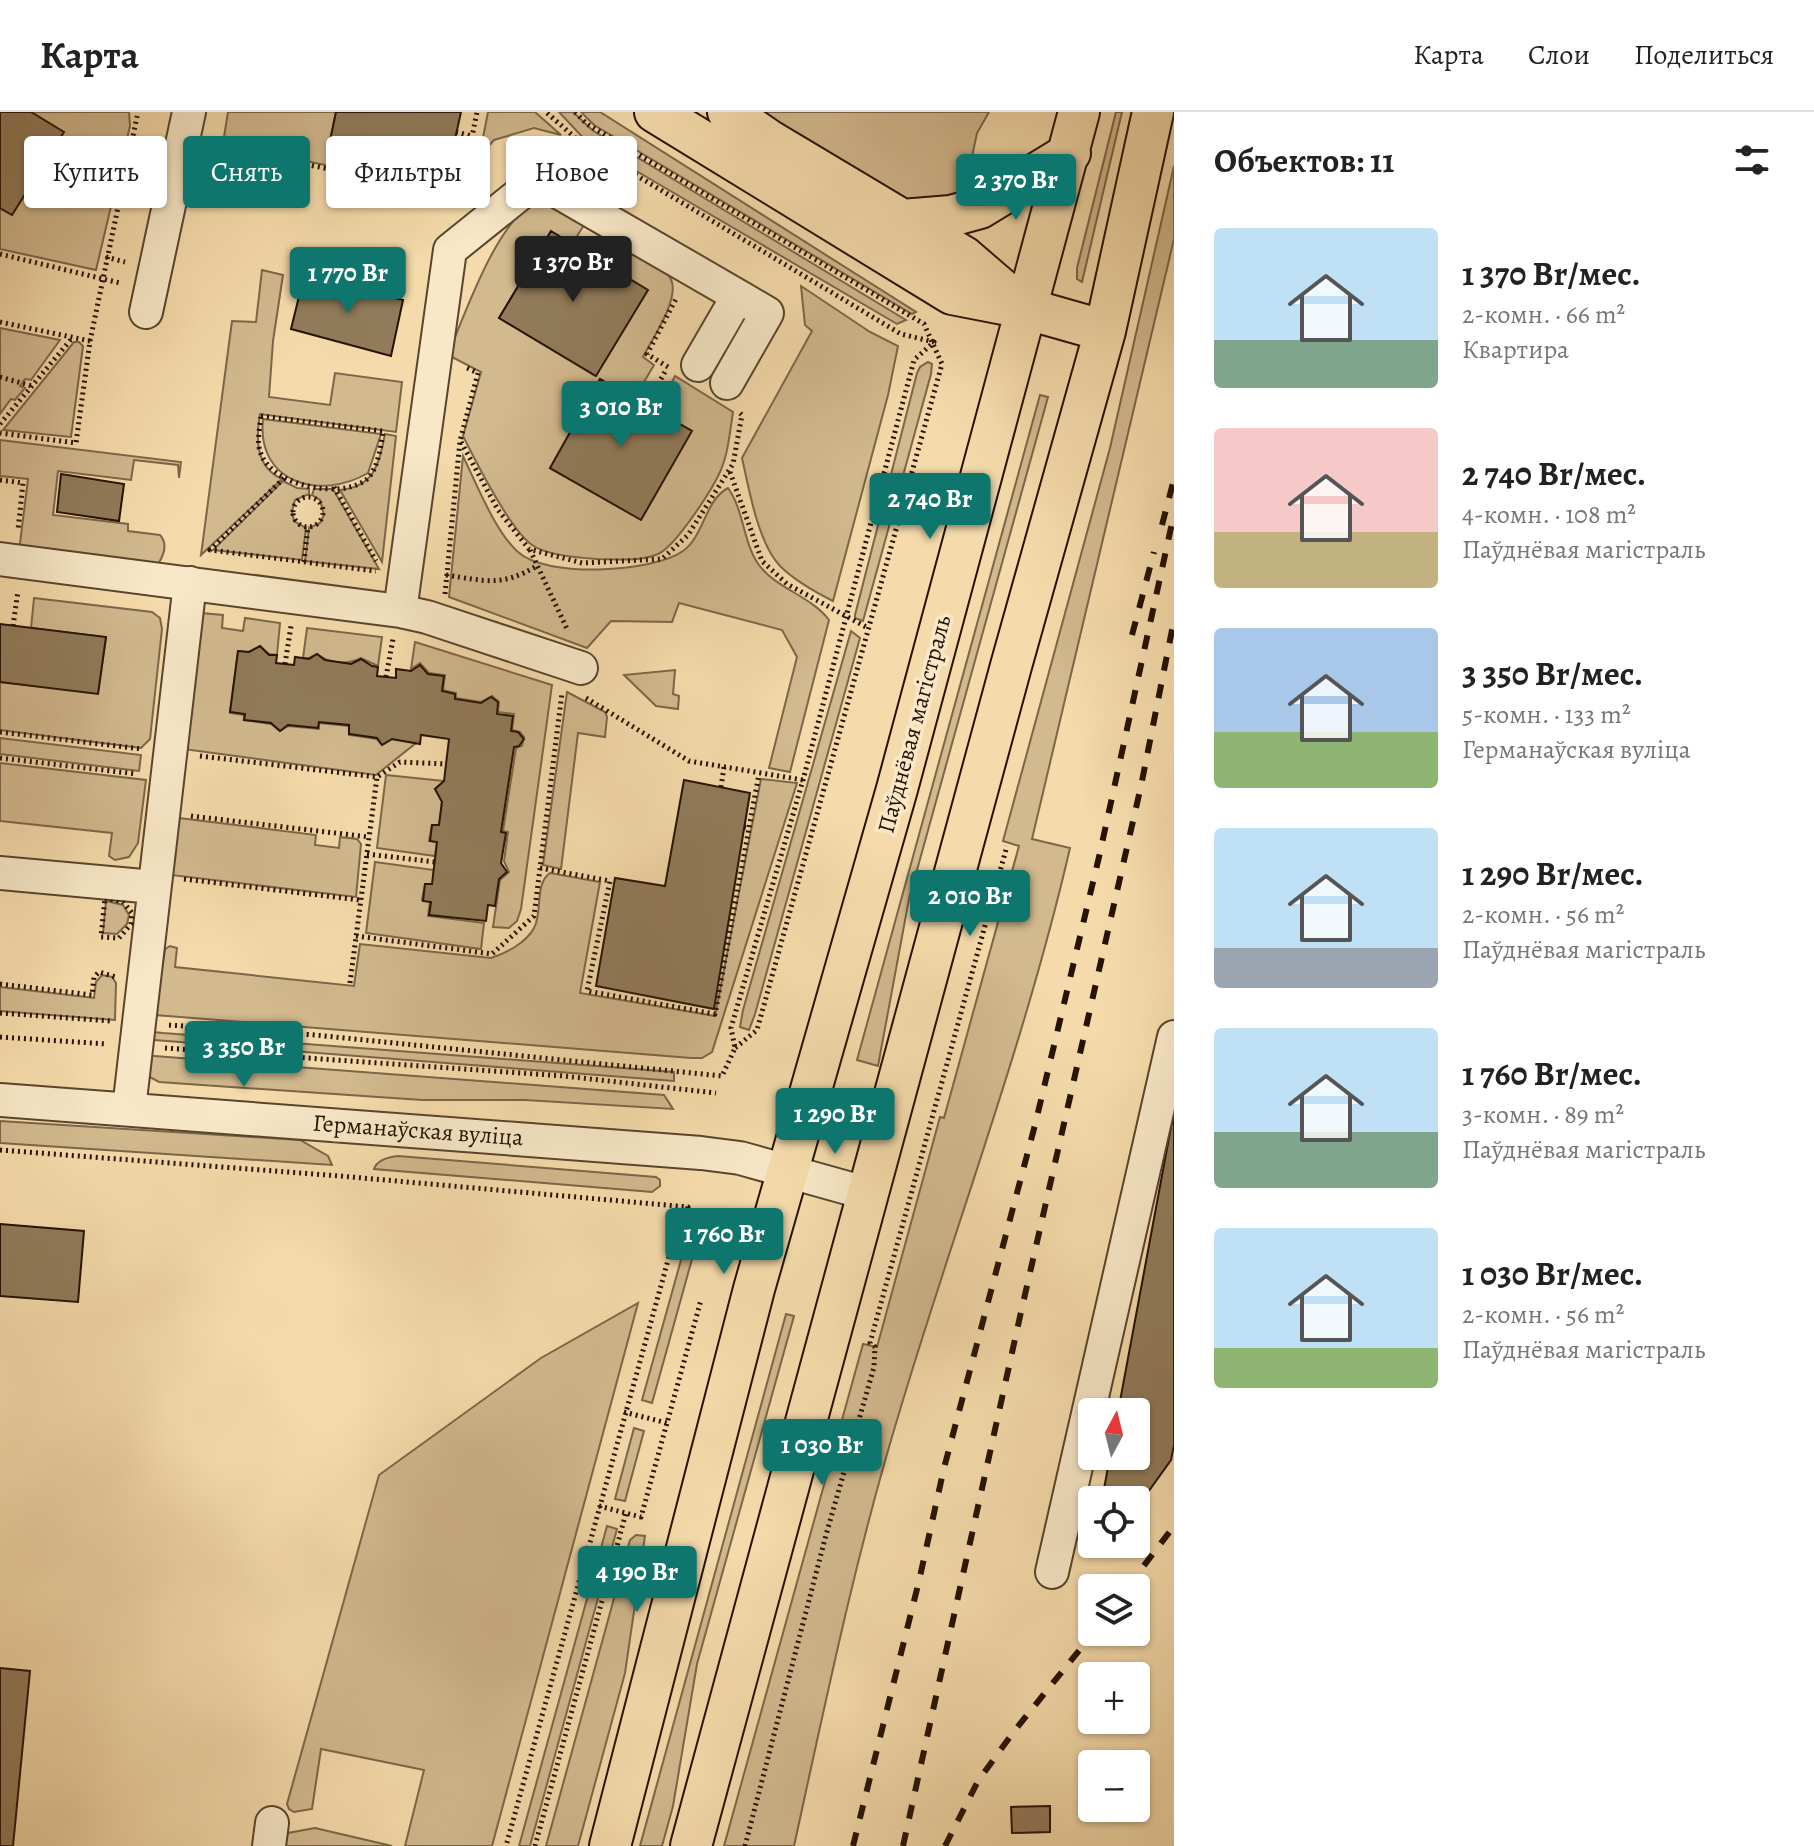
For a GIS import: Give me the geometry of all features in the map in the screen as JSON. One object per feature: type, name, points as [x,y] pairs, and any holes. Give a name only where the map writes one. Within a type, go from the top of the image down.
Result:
[{"type":"main road","points":[[655,112],[952,294],[1024,308],[1105,331]]},
{"type":"main road","points":[[728,112],[770,141],[964,257],[1024,308]]},
{"type":"main road","name":"Паўднёвая магістраль","points":[[610,1846],[745,1320],[897,789],[1079,112]]},
{"type":"main road","points":[[691,1846],[1105,331],[1153,112]]},
{"type":"main road","points":[[902,220],[951,216],[980,208],[1070,153]]},
{"type":"street","points":[[146,312],[194,127]]},
{"type":"street","points":[[397,622],[450,250],[526,189],[553,189],[767,313],[730,395]]},
{"type":"street","points":[[682,368],[738,296]]},
{"type":"street","points":[[0,559],[190,583],[397,622],[427,617],[572,670]]},
{"type":"street","points":[[129,1109],[137,1034],[168,883],[190,583]]},
{"type":"street","points":[[0,873],[168,883]]},
{"type":"street","points":[[1052,1572],[1174,1037]]},
{"type":"street","name":"Германаўская вуліца","points":[[0,1100],[701,1153],[740,1158],[869,1194]]},
{"type":"path","points":[[0,433],[76,443],[101,280],[138,112]]},
{"type":"path","points":[[456,132],[472,136],[477,112]]},
{"type":"path","points":[[546,112],[579,141],[887,326],[901,334],[934,342]]},
{"type":"path","points":[[0,1037],[315,1035],[722,1076],[735,1048],[757,1030],[942,364],[924,324],[587,124],[575,112]]},
{"type":"path","points":[[194,127],[326,161]]},
{"type":"path","points":[[0,254],[101,280],[120,283],[128,277]]},
{"type":"path","points":[[106,257],[125,262],[131,267]]},
{"type":"path","points":[[646,405],[682,368],[647,354],[680,292]]},
{"type":"path","points":[[0,322],[90,341]]},
{"type":"path","points":[[0,424],[73,337]]},
{"type":"path","points":[[735,1048],[731,1028],[803,780],[914,360],[934,342]]},
{"type":"path","points":[[444,600],[460,441],[478,373],[456,363]]},
{"type":"path","points":[[0,377],[32,386]]},
{"type":"path","points":[[529,549],[582,563],[662,559],[688,535],[733,464],[742,415],[730,395]]},
{"type":"path","points":[[261,416],[383,431],[376,463],[367,479],[351,486],[312,487],[294,484],[276,475],[260,454],[261,416]]},
{"type":"path","points":[[356,936],[492,954],[534,916],[572,670],[538,566],[529,549],[498,510],[460,441]]},
{"type":"path","points":[[729,471],[762,561],[787,584],[868,628]]},
{"type":"path","points":[[284,478],[210,550],[384,572],[334,487]]},
{"type":"path","points":[[311,497],[312,487]]},
{"type":"path","points":[[311,497],[320,502],[323,512],[320,522],[308,526],[297,522],[293,509],[301,498],[311,497]]},
{"type":"path","points":[[304,562],[308,526]]},
{"type":"path","points":[[446,575],[496,583],[538,566]]},
{"type":"path","points":[[13,626],[19,588]]},
{"type":"path","points":[[285,664],[291,620]]},
{"type":"path","points":[[386,677],[397,622]]},
{"type":"path","points":[[572,670],[689,761],[803,780]]},
{"type":"path","points":[[0,732],[157,751]]},
{"type":"path","points":[[198,756],[377,777],[400,762],[446,764]]},
{"type":"path","points":[[0,758],[138,775]]},
{"type":"path","points":[[721,787],[724,767]]},
{"type":"path","points":[[540,868],[610,881],[587,991],[715,1014],[746,827],[759,774]]},
{"type":"path","points":[[350,983],[377,777]]},
{"type":"path","points":[[176,814],[369,837]]},
{"type":"path","points":[[745,1846],[826,1535],[874,1367],[875,1347],[870,1343],[1007,846]]},
{"type":"path","points":[[367,854],[435,862]]},
{"type":"path","points":[[168,883],[360,900]]},
{"type":"path","points":[[105,898],[123,902],[132,913],[131,924],[119,938],[101,937],[105,898]]},
{"type":"path","points":[[0,984],[92,995],[94,977],[99,972],[110,973],[121,982]]},
{"type":"path","points":[[0,1013],[137,1034],[716,1093]]},
{"type":"path","points":[[0,1150],[688,1207],[675,1235],[624,1412],[506,1846]]},
{"type":"path","points":[[599,1506],[641,1517],[701,1300]]},
{"type":"path","points":[[624,1412],[667,1423]]},
{"type":"path","points":[[535,1846],[626,1513]]},
{"type":"shaded area","points":[[31,112],[129,112],[128,136],[61,136],[63,132]]},
{"type":"shaded area","points":[[228,112],[336,112],[331,136],[326,136],[326,165],[310,162],[310,136],[224,136]]},
{"type":"shaded area","points":[[488,112],[535,112],[561,135],[534,128],[494,140],[490,145],[490,136],[483,136]]},
{"type":"shaded area","points":[[559,112],[573,112],[602,136],[581,136]]},
{"type":"shaded area","points":[[581,112],[600,112],[916,312],[912,314],[637,151],[637,136],[613,136],[594,125]]},
{"type":"shaded area","points":[[753,112],[989,112],[977,133],[964,194],[910,202]]},
{"type":"shaded area","points":[[1116,112],[1122,112],[1082,282],[1077,279],[1077,268]]},
{"type":"shaded area","points":[[637,157],[906,320],[897,324],[637,171]]},
{"type":"shaded area","points":[[1174,166],[1174,239],[1032,839],[1070,848],[1033,990],[884,1464],[842,1627],[794,1846],[724,1846],[863,1344],[877,1347],[1019,846],[1003,841],[1110,448]]},
{"type":"shaded area","points":[[24,195],[24,208],[111,208],[96,270],[0,249],[0,208],[12,215]]},
{"type":"shaded area","points":[[557,208],[586,222],[572,244],[551,232],[499,318],[595,376],[647,290],[611,268],[624,248],[668,275],[673,292],[665,316],[643,357],[654,365],[634,399],[600,379],[550,468],[641,519],[691,431],[657,411],[675,376],[733,412],[725,458],[716,480],[674,541],[651,557],[628,560],[582,558],[554,554],[532,545],[504,511],[463,436],[481,372],[450,356],[449,352],[485,267],[511,224],[525,210]]},
{"type":"shaded area","points":[[262,270],[283,275],[273,341],[269,397],[330,405],[335,373],[402,382],[396,432],[260,414],[259,451],[267,467],[282,479],[201,555],[232,321],[256,322]]},
{"type":"shaded area","points":[[801,286],[870,332],[898,346],[888,395],[833,601],[792,577],[772,556],[755,515],[742,458],[812,331],[805,325]]},
{"type":"shaded area","points":[[0,328],[60,340],[31,380],[25,379],[20,386],[25,388],[15,400],[11,399],[0,414]]},
{"type":"shaded area","points":[[74,342],[83,346],[71,437],[3,430]]},
{"type":"shaded area","points":[[928,362],[932,364],[931,374],[863,621],[855,615],[917,373]]},
{"type":"shaded area","points":[[1040,395],[1048,397],[909,899],[878,1066],[857,1060]]},
{"type":"shaded area","points":[[263,419],[381,434],[368,473],[349,481],[312,485],[280,472],[270,458],[264,441]]},
{"type":"shaded area","points":[[385,434],[396,436],[382,562],[340,490],[352,488],[368,479],[377,464]]},
{"type":"shaded area","points":[[0,440],[181,462],[179,478],[178,465],[134,460],[131,480],[58,471],[53,515],[128,524],[128,531],[160,535],[164,550],[158,564],[19,551],[28,479],[0,476]]},
{"type":"shaded area","points":[[463,456],[494,520],[510,544],[532,560],[574,569],[625,568],[648,564],[683,551],[696,537],[714,501],[728,488],[759,565],[829,620],[790,772],[769,768],[797,657],[782,630],[679,603],[672,622],[611,621],[587,648],[449,597]]},
{"type":"shaded area","points":[[283,481],[297,488],[309,489],[309,494],[295,500],[292,511],[294,521],[306,528],[302,560],[213,550]]},
{"type":"shaded area","points":[[314,489],[333,489],[379,569],[305,561],[309,528],[320,523],[324,515],[320,500],[312,495]]},
{"type":"shaded area","points":[[34,598],[152,612],[160,618],[162,629],[150,739],[141,748],[0,730],[0,682],[98,693],[106,637],[31,628]]},
{"type":"shaded area","points":[[201,613],[223,615],[222,628],[243,631],[245,618],[280,623],[277,655],[269,654],[260,646],[249,652],[238,651],[230,713],[244,715],[244,720],[271,724],[280,731],[288,726],[319,729],[319,723],[349,726],[349,735],[377,739],[382,745],[392,739],[416,743],[376,775],[183,749]]},
{"type":"shaded area","points":[[307,628],[382,637],[378,666],[361,658],[333,662],[317,654],[303,658]]},
{"type":"shaded area","points":[[851,631],[860,638],[749,1030],[740,1027],[743,1010]]},
{"type":"shaded area","points":[[415,642],[552,685],[521,909],[517,921],[509,928],[493,927],[500,880],[509,872],[504,861],[508,832],[503,831],[516,748],[522,746],[524,737],[512,730],[514,714],[498,712],[499,702],[492,696],[481,702],[456,698],[456,693],[443,690],[445,675],[429,673],[420,663],[411,669]]},
{"type":"shaded area","points":[[675,670],[673,694],[679,696],[678,709],[656,706],[624,675]]},
{"type":"shaded area","points":[[567,692],[605,712],[607,717],[605,737],[578,733],[561,869],[543,865]]},
{"type":"shaded area","points":[[0,738],[141,755],[139,771],[0,754]]},
{"type":"shaded area","points":[[0,763],[146,780],[138,843],[129,857],[115,860],[109,856],[112,833],[0,821]]},
{"type":"shaded area","points":[[386,775],[444,781],[435,789],[442,801],[439,825],[432,825],[429,841],[437,842],[435,856],[377,848]]},
{"type":"shaded area","points":[[761,779],[797,783],[712,1052],[702,1058],[155,1015],[165,949],[170,946],[177,948],[175,967],[354,986],[360,944],[491,958],[515,947],[534,928],[542,884],[550,873],[600,882],[580,993],[715,1016]]},
{"type":"shaded area","points":[[179,818],[316,835],[315,845],[339,848],[340,837],[357,839],[361,844],[356,897],[171,875]]},
{"type":"shaded area","points":[[375,862],[434,870],[433,884],[425,884],[422,900],[430,902],[428,916],[484,923],[481,949],[366,933]]},
{"type":"shaded area","points":[[106,901],[123,905],[129,915],[127,924],[117,934],[103,933]]},
{"type":"shaded area","points":[[102,975],[112,977],[116,983],[115,1020],[0,1011],[0,987],[94,998],[96,982]]},
{"type":"shaded area","points":[[153,1032],[674,1072],[674,1081],[152,1040]]},
{"type":"shaded area","points":[[141,1055],[664,1095],[673,1109],[525,1100],[422,1100],[159,1082],[146,1075]]},
{"type":"shaded area","points":[[0,1121],[300,1140],[328,1156],[332,1165],[0,1143]]},
{"type":"shaded area","points":[[398,1156],[656,1177],[660,1180],[660,1186],[652,1192],[374,1169],[381,1161]]},
{"type":"shaded area","points":[[686,1242],[694,1252],[652,1403],[642,1400]]},
{"type":"shaded area","points":[[638,1303],[492,1846],[405,1846],[424,1770],[321,1749],[312,1809],[294,1812],[289,1809],[287,1804],[379,1475],[541,1358]]},
{"type":"shaded area","points":[[786,1314],[794,1316],[697,1664],[673,1806],[662,1846],[640,1846]]},
{"type":"shaded area","points":[[634,1428],[644,1431],[625,1501],[615,1499]]},
{"type":"shaded area","points":[[607,1526],[617,1529],[530,1846],[519,1846]]},
{"type":"shaded area","points":[[636,1535],[645,1536],[625,1673],[578,1846],[546,1846],[630,1540]]},
{"type":"shaded area","points":[[315,1828],[392,1846],[282,1846],[288,1833]]},
{"type":"building","points":[[0,112],[31,112],[64,132],[61,136],[24,136],[24,196],[12,215],[0,208]]},
{"type":"building","points":[[336,112],[461,112],[456,136],[331,136]]},
{"type":"building","points":[[551,231],[648,290],[596,376],[499,318]]},
{"type":"building","points":[[304,276],[403,300],[391,356],[291,329]]},
{"type":"building","points":[[600,379],[692,431],[641,520],[550,468]]},
{"type":"building","points":[[61,474],[124,484],[119,521],[57,512]]},
{"type":"building","points":[[0,624],[106,637],[98,694],[0,682]]},
{"type":"building","points":[[260,646],[269,655],[277,655],[276,663],[294,665],[295,657],[309,659],[317,654],[325,660],[351,664],[361,659],[378,667],[377,676],[396,678],[396,669],[411,671],[420,665],[428,674],[444,676],[442,691],[455,694],[455,699],[481,703],[491,697],[498,702],[497,714],[513,716],[511,731],[518,732],[524,739],[514,747],[501,832],[506,833],[501,863],[507,872],[499,879],[495,906],[488,905],[486,921],[429,915],[431,902],[423,901],[425,884],[432,884],[437,842],[430,841],[432,825],[439,825],[442,802],[435,789],[444,781],[449,739],[421,735],[420,744],[392,739],[382,745],[377,738],[349,734],[349,725],[319,722],[318,728],[288,725],[280,731],[271,723],[244,720],[245,714],[230,712],[238,651],[249,652]]},
{"type":"building","points":[[684,780],[750,793],[714,1009],[596,986],[615,878],[665,886]]},
{"type":"building","points":[[1174,1111],[1174,1445],[1171,1460],[1150,1489],[1150,1486],[1105,1486],[1107,1470],[1150,1470],[1150,1398],[1121,1398]]},
{"type":"building","points":[[0,1224],[84,1231],[78,1302],[0,1296]]},
{"type":"building","points":[[0,1668],[30,1671],[13,1846],[0,1846]]},
{"type":"building","points":[[1050,1806],[1050,1832],[1012,1833],[1011,1807]]},
{"type":"railway","points":[[1162,525],[1174,479]]},
{"type":"railway","points":[[853,1846],[944,1468],[1035,1125],[1099,857],[1174,514]]},
{"type":"railway","points":[[1132,635],[1154,552]]},
{"type":"railway","points":[[903,1846],[1141,786],[1174,620]]},
{"type":"railway","points":[[1138,1574],[1174,1526]]},
{"type":"railway","points":[[945,1846],[978,1781],[1083,1646]]}]
